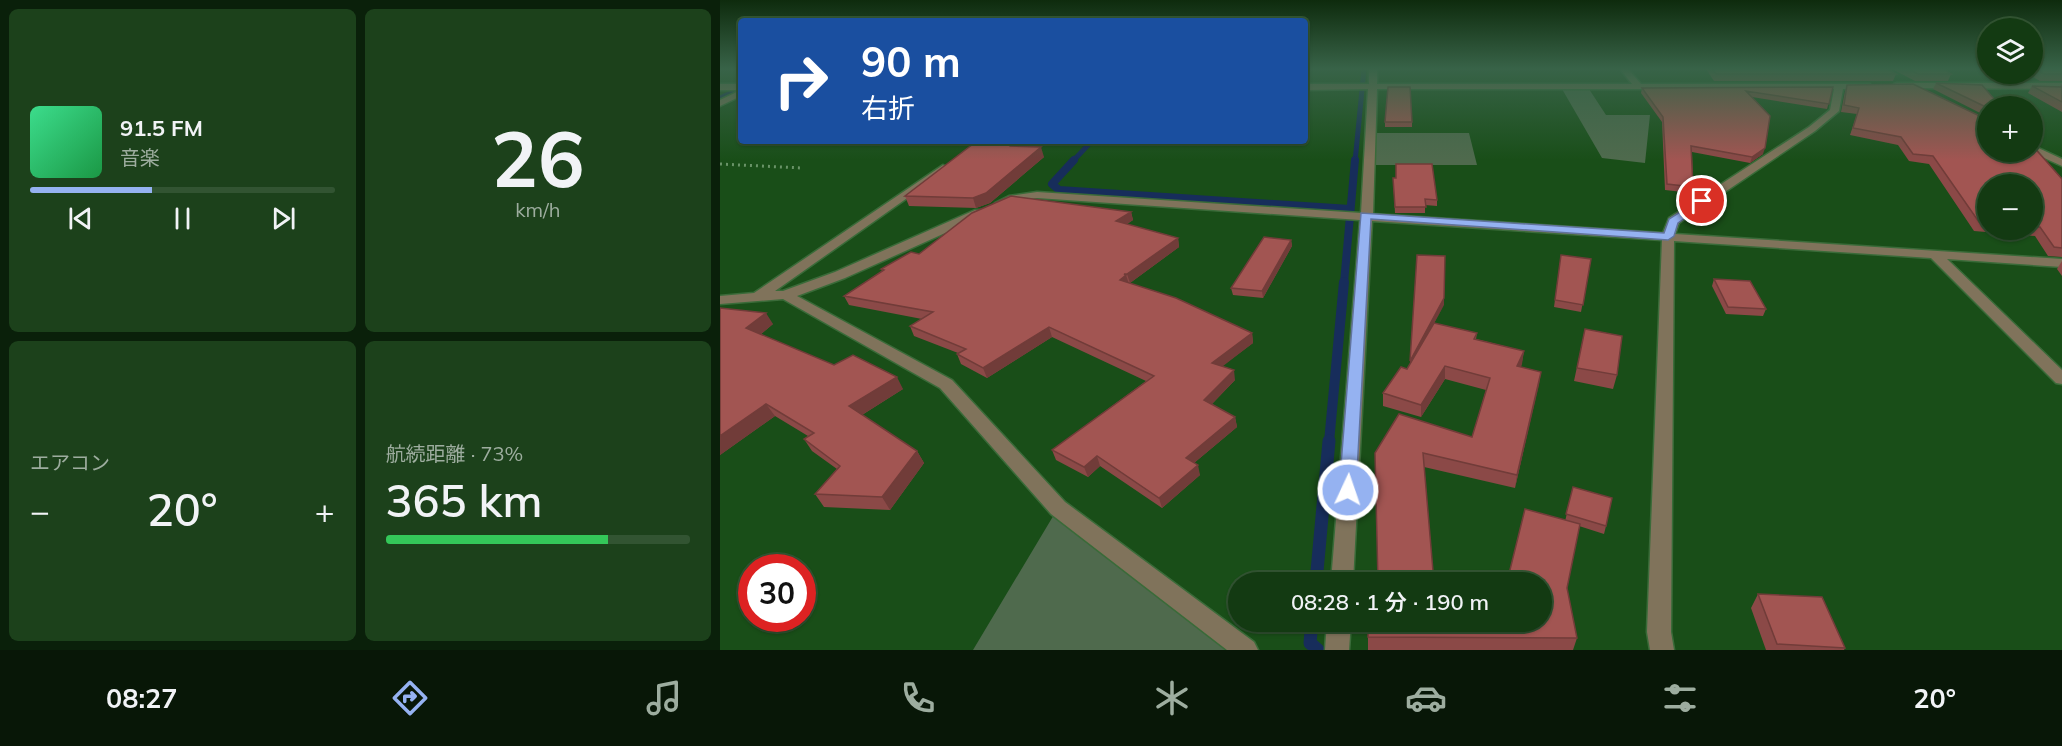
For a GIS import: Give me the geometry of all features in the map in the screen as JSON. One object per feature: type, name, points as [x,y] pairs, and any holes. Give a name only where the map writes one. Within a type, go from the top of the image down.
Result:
[{"type":"street","points":[[1343,572],[1372,133],[1371,99]]},
{"type":"street","points":[[1662,650],[1659,622],[1668,236],[1673,221],[1812,129],[1834,111],[1836,99]]},
{"type":"street","points":[[2043,154],[2062,163]]},
{"type":"street","points":[[755,298],[955,160]]},
{"type":"street","points":[[720,300],[785,295],[840,275],[1013,198],[1037,195],[2062,263]]},
{"type":"street","points":[[1935,255],[2062,379]]},
{"type":"street","points":[[785,295],[946,384],[1058,508],[1246,650]]},
{"type":"street","points":[[1337,650],[1338,632]]},
{"type":"path","points":[[720,164],[802,168]]},
{"type":"green space","points":[[1568,99],[1596,99],[1606,115],[1650,115],[1645,163],[1602,158]]},
{"type":"green space","points":[[1372,133],[1469,133],[1477,165],[1372,165]]},
{"type":"green space","points":[[1058,508],[1232,650],[973,650]]},
{"type":"building","points":[[1387,99],[1411,99],[1412,122],[1385,122]]},
{"type":"building","points":[[1650,99],[1754,99],[1770,116],[1765,148],[1752,157],[1691,146],[1693,187],[1667,184],[1663,117]]},
{"type":"building","points":[[1799,99],[1830,99],[1829,104]]},
{"type":"building","points":[[1845,99],[1945,99],[1977,115],[1977,162],[2043,162],[2043,157],[2062,179],[2062,248],[2054,247],[2043,231],[2043,174],[1977,174],[1977,219],[1933,156],[1913,154],[1901,137],[1853,128],[1859,108],[1844,105]]},
{"type":"building","points":[[973,144],[1041,147],[986,193],[973,198],[905,196]]},
{"type":"building","points":[[1396,164],[1432,164],[1437,200],[1425,199],[1426,207],[1395,207],[1393,178],[1396,178]]},
{"type":"building","points":[[1011,196],[1131,212],[1116,221],[1178,238],[1124,274],[1126,275],[1120,280],[1176,298],[1252,333],[1212,363],[1234,370],[1204,400],[1235,417],[1186,458],[1198,465],[1159,498],[1097,456],[1084,467],[1052,450],[1154,376],[1049,327],[983,368],[957,354],[966,349],[910,326],[933,312],[844,296],[884,270],[881,269],[911,252],[919,254],[972,213]]},
{"type":"building","points":[[1264,237],[1291,240],[1262,291],[1231,288]]},
{"type":"building","points":[[1417,255],[1445,256],[1444,298],[1410,361]]},
{"type":"building","points":[[1561,255],[1591,259],[1583,305],[1555,300]]},
{"type":"building","points":[[1714,279],[1750,281],[1766,309],[1728,307]]},
{"type":"building","points":[[720,308],[766,313],[746,328],[834,365],[853,355],[897,377],[849,406],[917,451],[882,497],[815,494],[840,466],[804,439],[814,433],[766,404],[720,436]]},
{"type":"building","points":[[1434,323],[1477,333],[1474,339],[1524,351],[1517,366],[1541,372],[1517,475],[1423,453],[1433,571],[1443,572],[1378,572],[1375,453],[1399,414],[1472,437],[1490,378],[1445,366],[1421,405],[1383,393],[1401,367],[1407,369]]},
{"type":"building","points":[[1585,329],[1622,336],[1617,375],[1577,368]]},
{"type":"building","points":[[1573,487],[1612,498],[1606,526],[1566,514]]},
{"type":"building","points":[[1525,509],[1580,524],[1567,588],[1577,638],[1368,637],[1368,632],[1552,632],[1552,572],[1509,572]]},
{"type":"building","points":[[1758,594],[1822,597],[1845,648],[1777,644]]},
{"type":"waterway","points":[[1355,162],[1361,99]]},
{"type":"waterway","points":[[1072,162],[1089,144]]},
{"type":"waterway","points":[[1074,160],[1052,184],[1059,190],[1350,209]]},
{"type":"waterway","points":[[1344,283],[1355,160]]},
{"type":"waterway","points":[[1329,442],[1344,282]]},
{"type":"waterway","points":[[1317,572],[1329,441]]},
{"type":"waterway","points":[[1311,632],[1310,643],[1318,650]]},
{"type":"route","points":[[1348,490],[1365,216],[1668,236],[1673,221],[1702,201]]}]
